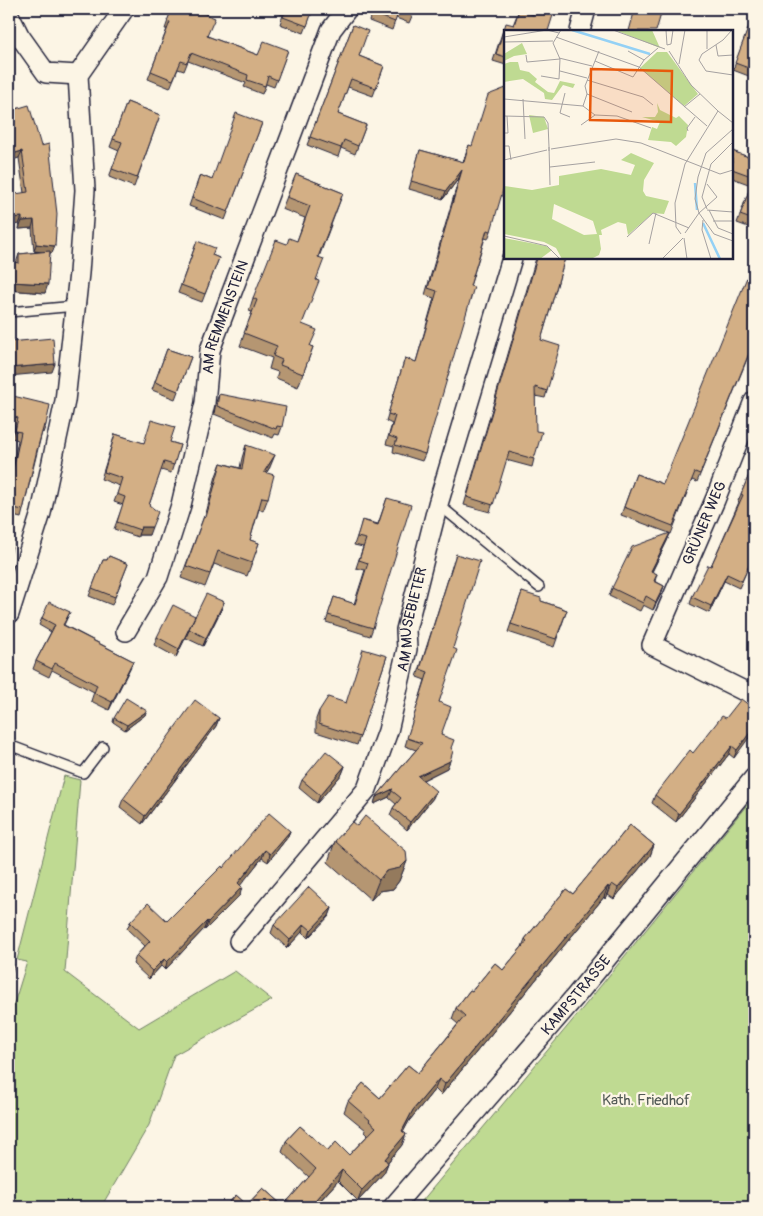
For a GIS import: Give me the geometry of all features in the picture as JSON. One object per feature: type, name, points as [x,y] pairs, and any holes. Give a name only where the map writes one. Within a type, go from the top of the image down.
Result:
[{"type":"street","points":[[9,614],[41,513],[65,401],[76,306],[85,190],[78,75],[124,9]]},
{"type":"street","name":"AM REMMENSTEIN","points":[[126,631],[158,577],[180,505],[205,403],[210,350],[331,30],[347,9]]},
{"type":"street","points":[[580,30],[586,9]]},
{"type":"street","points":[[9,15],[19,35],[46,73],[78,75]]},
{"type":"street","name":"AM MUSEBIETER","points":[[239,942],[367,789],[388,731],[407,649],[406,630],[438,504],[512,259]]},
{"type":"street","name":"GRÜNER WEG","points":[[754,400],[715,500],[652,645],[754,696]]},
{"type":"street","name":"KAMPSTRASSE","points":[[393,1207],[574,998],[754,778]]},
{"type":"lane","points":[[9,312],[76,306]]},
{"type":"lane","points":[[438,504],[539,587]]},
{"type":"lane","points":[[9,745],[83,773],[103,748]]},
{"type":"green space","points":[[64,776],[80,780],[65,972],[139,1028],[235,971],[272,1000],[174,1055],[149,1125],[101,1207],[9,1207],[9,1020],[27,962],[17,960]]},
{"type":"green space","name":"Kath. Friedhof","points":[[754,796],[754,1207],[417,1207],[582,1009]]},
{"type":"building","points":[[172,9],[207,9],[205,14],[215,18],[207,36],[258,55],[264,41],[288,50],[277,80],[268,76],[265,86],[247,80],[248,75],[191,53],[187,63],[181,61],[173,80],[151,71],[170,22],[167,21]]},
{"type":"building","points":[[286,9],[313,9],[307,26],[283,17]]},
{"type":"building","points":[[374,9],[415,9],[412,15],[399,10],[395,22],[372,13]]},
{"type":"building","points":[[535,9],[555,9],[548,30],[504,30],[504,56],[496,54],[506,23],[514,25],[519,10],[533,15]]},
{"type":"building","points":[[635,9],[643,9],[661,14],[656,30],[629,30]]},
{"type":"building","points":[[353,25],[368,31],[359,56],[384,66],[376,88],[351,79],[338,114],[366,125],[358,146],[344,140],[341,148],[310,137]]},
{"type":"building","points":[[749,26],[754,28],[754,70],[735,63]]},
{"type":"building","points":[[504,89],[504,187],[491,231],[487,230],[470,286],[474,287],[425,454],[395,445],[397,439],[389,436],[395,416],[388,414],[405,358],[416,362],[437,291],[428,288],[462,170],[446,191],[411,181],[420,150],[464,162],[469,145],[472,146],[488,95]]},
{"type":"building","points":[[127,102],[160,115],[137,178],[112,169],[122,142],[113,139]]},
{"type":"building","points":[[29,105],[41,146],[49,144],[57,214],[55,246],[36,244],[34,220],[22,221],[22,217],[9,218],[9,195],[28,192],[22,151],[9,155],[9,111]]},
{"type":"building","points":[[236,113],[262,123],[228,212],[192,198],[200,175],[212,180]]},
{"type":"building","points":[[733,151],[754,159],[754,177],[733,169]]},
{"type":"building","points":[[296,174],[343,193],[318,257],[324,259],[316,280],[319,281],[302,324],[317,330],[310,346],[313,347],[303,374],[280,365],[282,360],[273,356],[277,346],[244,333],[257,300],[253,298],[276,240],[287,244],[289,238],[297,241],[310,206],[287,197]]},
{"type":"building","points":[[754,177],[754,220],[740,215]]},
{"type":"building","points":[[197,241],[215,248],[212,255],[219,258],[205,294],[181,285]]},
{"type":"building","points":[[50,251],[48,284],[11,282],[13,262],[19,263],[19,254]]},
{"type":"building","points":[[537,259],[565,259],[541,340],[560,346],[547,391],[535,387],[536,431],[542,432],[534,459],[509,452],[493,505],[467,497]]},
{"type":"building","points":[[754,260],[754,341],[700,474],[695,472],[673,526],[624,507],[636,474],[663,484]]},
{"type":"building","points":[[53,338],[55,364],[9,368],[9,342]]},
{"type":"building","points":[[167,349],[191,357],[178,391],[155,382]]},
{"type":"building","points":[[219,394],[286,407],[282,427],[277,426],[276,429],[217,406]]},
{"type":"building","points":[[9,395],[50,405],[23,510],[9,507],[9,469],[13,470],[21,432],[15,431],[18,418],[9,415]]},
{"type":"building","points":[[151,420],[175,427],[170,442],[180,445],[174,465],[164,462],[149,505],[158,512],[152,527],[141,527],[140,530],[117,522],[125,497],[117,494],[122,478],[104,472],[115,434],[144,443]]},
{"type":"building","points":[[246,445],[275,455],[264,472],[274,475],[268,498],[262,497],[250,540],[259,543],[252,563],[218,551],[210,574],[186,566],[204,516],[206,517],[221,463],[242,469]]},
{"type":"building","points":[[754,463],[754,554],[742,581],[727,574],[711,606],[692,597],[708,565],[711,566],[743,495],[741,494]]},
{"type":"building","points":[[387,498],[411,505],[373,628],[328,615],[334,597],[355,604],[368,563],[359,560],[366,539],[357,537],[362,520],[378,525]]},
{"type":"building","points":[[670,533],[651,571],[657,574],[654,581],[664,586],[656,602],[646,596],[643,603],[612,588],[632,547]]},
{"type":"building","points":[[9,540],[13,541],[9,562]]},
{"type":"building","points":[[456,554],[480,561],[453,648],[457,650],[439,702],[451,707],[441,735],[454,740],[451,748],[453,751],[450,761],[418,776],[436,791],[410,822],[393,808],[401,798],[391,790],[393,789],[376,797],[422,743],[407,738],[428,672],[420,669]]},
{"type":"building","points":[[109,556],[128,564],[115,597],[92,588],[103,560],[107,560]]},
{"type":"building","points":[[522,592],[567,610],[556,639],[511,624]]},
{"type":"building","points":[[206,594],[224,602],[206,638],[189,629]]},
{"type":"building","points":[[49,602],[70,612],[63,625],[133,661],[112,702],[94,693],[97,685],[55,663],[52,669],[36,661],[55,625],[42,618]]},
{"type":"building","points":[[173,605],[195,616],[179,649],[157,637]]},
{"type":"building","points":[[363,649],[387,656],[360,737],[319,724],[319,711],[328,697],[346,703]]},
{"type":"building","points":[[126,698],[147,711],[127,725],[114,718]]},
{"type":"building","points":[[741,699],[754,709],[754,727],[737,750],[732,746],[679,814],[655,795],[690,750],[693,753],[722,716],[726,718]]},
{"type":"building","points":[[195,700],[219,718],[145,816],[123,799]]},
{"type":"building","points":[[326,751],[345,766],[320,795],[302,780]]},
{"type":"building","points":[[269,813],[290,831],[270,854],[265,850],[238,883],[242,887],[208,922],[167,962],[164,959],[152,971],[136,956],[150,941],[130,922],[148,903],[167,921],[222,866],[223,868]]},
{"type":"building","points":[[365,816],[406,851],[407,861],[400,868],[386,871],[379,880],[335,841],[352,822],[357,826]]},
{"type":"building","points":[[630,825],[654,845],[618,888],[612,884],[609,888],[608,886],[445,1084],[439,1079],[413,1110],[402,1131],[406,1134],[385,1159],[388,1163],[362,1190],[342,1170],[316,1199],[325,1207],[225,1207],[236,1195],[247,1205],[263,1188],[283,1206],[316,1169],[286,1141],[300,1126],[328,1151],[336,1142],[349,1155],[376,1127],[348,1101],[363,1083],[380,1098],[408,1065],[418,1073],[465,1016],[456,1008],[470,990],[472,991],[495,963],[503,970],[527,941],[525,939],[566,889],[573,894]]},
{"type":"building","points":[[309,887],[332,908],[311,930],[304,924],[290,940],[274,925]]},
{"type":"building","points":[[9,963],[14,965],[9,980]]}]
